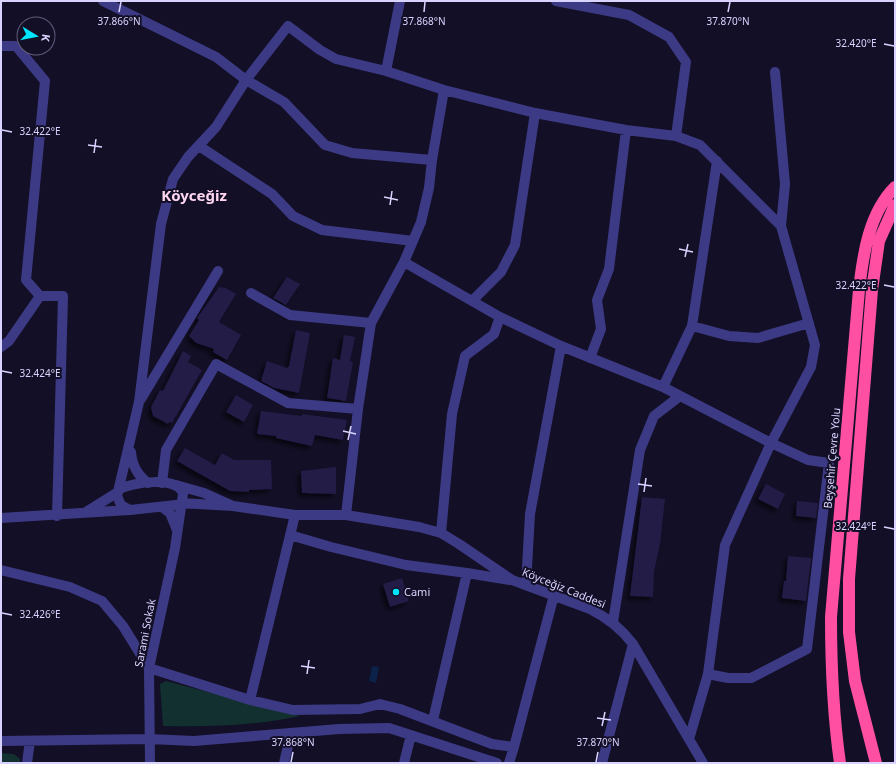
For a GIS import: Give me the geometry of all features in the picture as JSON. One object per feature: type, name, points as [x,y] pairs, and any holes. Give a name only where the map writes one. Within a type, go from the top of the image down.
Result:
[{"type":"highway","name":"Beyşehir Çevre Yolu","points":[[840,763],[833,711],[831,617],[859,290],[863,258],[870,229],[887,195],[895,187]]},
{"type":"highway","points":[[876,763],[855,681],[849,632],[849,579],[872,290],[879,241],[895,205]]},
{"type":"street","points":[[103,1],[216,58],[246,80],[284,102],[325,145],[352,153],[432,160]]},
{"type":"street","points":[[386,72],[400,1]]},
{"type":"street","points":[[556,1],[628,15],[669,37],[686,62],[676,136]]},
{"type":"street","points":[[130,510],[119,503],[119,490],[139,402],[160,224],[173,179],[216,127],[246,80],[288,26],[320,50],[336,59],[386,72],[444,90],[535,113],[626,130],[676,136],[700,145],[781,226]]},
{"type":"street","points":[[1,46],[16,46],[45,81],[26,280],[40,296],[64,296],[57,516]]},
{"type":"street","points":[[689,739],[708,674],[725,545],[771,443],[812,366],[815,345],[781,226],[785,184],[775,72]]},
{"type":"street","points":[[346,515],[358,409],[371,323],[404,262],[421,222],[429,188],[432,160],[444,90]]},
{"type":"street","points":[[472,301],[501,272],[515,245],[535,113]]},
{"type":"street","points":[[590,358],[601,329],[597,300],[609,269],[626,130]]},
{"type":"street","points":[[199,146],[272,194],[293,216],[322,230],[413,241]]},
{"type":"street","points":[[663,387],[692,326],[717,161]]},
{"type":"street","points":[[404,262],[500,317],[561,346],[663,387],[771,443],[808,460],[829,463],[807,649],[751,678],[728,678],[708,674]]},
{"type":"street","points":[[139,402],[218,271]]},
{"type":"street","points":[[251,293],[290,315],[371,323]]},
{"type":"street","points":[[1,347],[10,341],[40,296]]},
{"type":"street","points":[[441,534],[452,414],[466,356],[494,334],[500,317]]},
{"type":"street","points":[[692,326],[729,336],[758,338],[809,323]]},
{"type":"street","points":[[526,585],[530,514],[561,346]]},
{"type":"street","points":[[162,483],[166,450],[216,364],[288,403],[358,409]]},
{"type":"street","points":[[613,622],[640,450],[654,416],[680,396]]},
{"type":"street","points":[[130,446],[135,470],[142,479],[148,483]]},
{"type":"street","name":"Köyceğiz Caddesi","points":[[119,490],[132,484],[162,483],[176,485],[204,493],[233,506]]},
{"type":"street","name":"Sarami Sokak","points":[[150,763],[149,668],[178,534],[183,491],[176,485]]},
{"type":"street","points":[[84,513],[119,490]]},
{"type":"street","name":"Köyceğiz Caddesi","points":[[130,510],[162,507],[181,503],[233,506],[295,515],[346,515],[396,522],[441,534],[476,554],[512,580],[590,609],[613,622],[624,631],[703,763]]},
{"type":"street","points":[[162,507],[167,510],[172,518],[178,534]]},
{"type":"street","points":[[1,518],[57,516],[130,510]]},
{"type":"street","points":[[250,700],[295,515]]},
{"type":"street","points":[[290,535],[331,547],[406,565],[512,580]]},
{"type":"street","points":[[1,570],[70,587],[102,601],[123,626],[149,668],[250,700],[293,710],[360,709],[380,704],[433,720],[492,744],[514,746]]},
{"type":"street","points":[[433,720],[467,573]]},
{"type":"street","points":[[509,763],[554,596]]},
{"type":"street","points":[[602,763],[633,644]]},
{"type":"street","points":[[1,741],[149,739],[194,741],[338,729],[389,728],[497,763]]},
{"type":"street","points":[[284,763],[291,733]]},
{"type":"street","points":[[404,763],[410,735]]},
{"type":"street","points":[[27,763],[30,741]]},
{"type":"green space","points":[[166,681],[300,716],[266,722],[232,725],[163,726],[160,684]]},
{"type":"green space","points":[[1,753],[14,754],[20,759],[20,763],[1,763]]},
{"type":"water","points":[[372,666],[379,667],[376,683],[369,681]]},
{"type":"building","points":[[287,277],[300,284],[286,305],[273,298]]},
{"type":"building","points":[[219,287],[226,288],[236,294],[219,322],[241,335],[227,360],[213,352],[214,349],[196,343],[189,336],[199,320],[197,318]]},
{"type":"building","points":[[296,330],[310,333],[299,393],[274,388],[261,381],[267,361],[287,368],[289,366]]},
{"type":"building","points":[[344,335],[355,337],[350,361],[353,362],[346,401],[327,398],[333,358],[340,360]]},
{"type":"building","points":[[183,351],[191,356],[188,362],[202,370],[172,423],[169,422],[168,424],[153,416],[151,407],[160,390],[163,391]]},
{"type":"building","points":[[236,395],[253,405],[244,422],[226,412]]},
{"type":"building","points":[[261,411],[302,416],[302,414],[347,420],[343,440],[315,435],[312,446],[276,438],[276,436],[257,434]]},
{"type":"building","points":[[185,448],[215,465],[222,453],[234,460],[271,460],[272,489],[249,490],[249,492],[230,491],[177,461]]},
{"type":"building","points":[[336,467],[336,494],[302,493],[301,471]]},
{"type":"building","points":[[766,484],[785,494],[778,509],[758,499]]},
{"type":"building","points":[[642,497],[665,499],[660,544],[654,572],[653,597],[630,596]]},
{"type":"building","points":[[797,501],[818,503],[816,518],[796,516]]},
{"type":"building","points":[[788,556],[811,558],[806,601],[782,598],[784,581],[786,581]]},
{"type":"building","name":"Cami","points":[[402,578],[409,601],[390,607],[383,584]]},
{"type":"place","name":"Cami","points":[[396,592]]},
{"type":"district","name":"Köyceğiz","points":[[194,196]]}]
